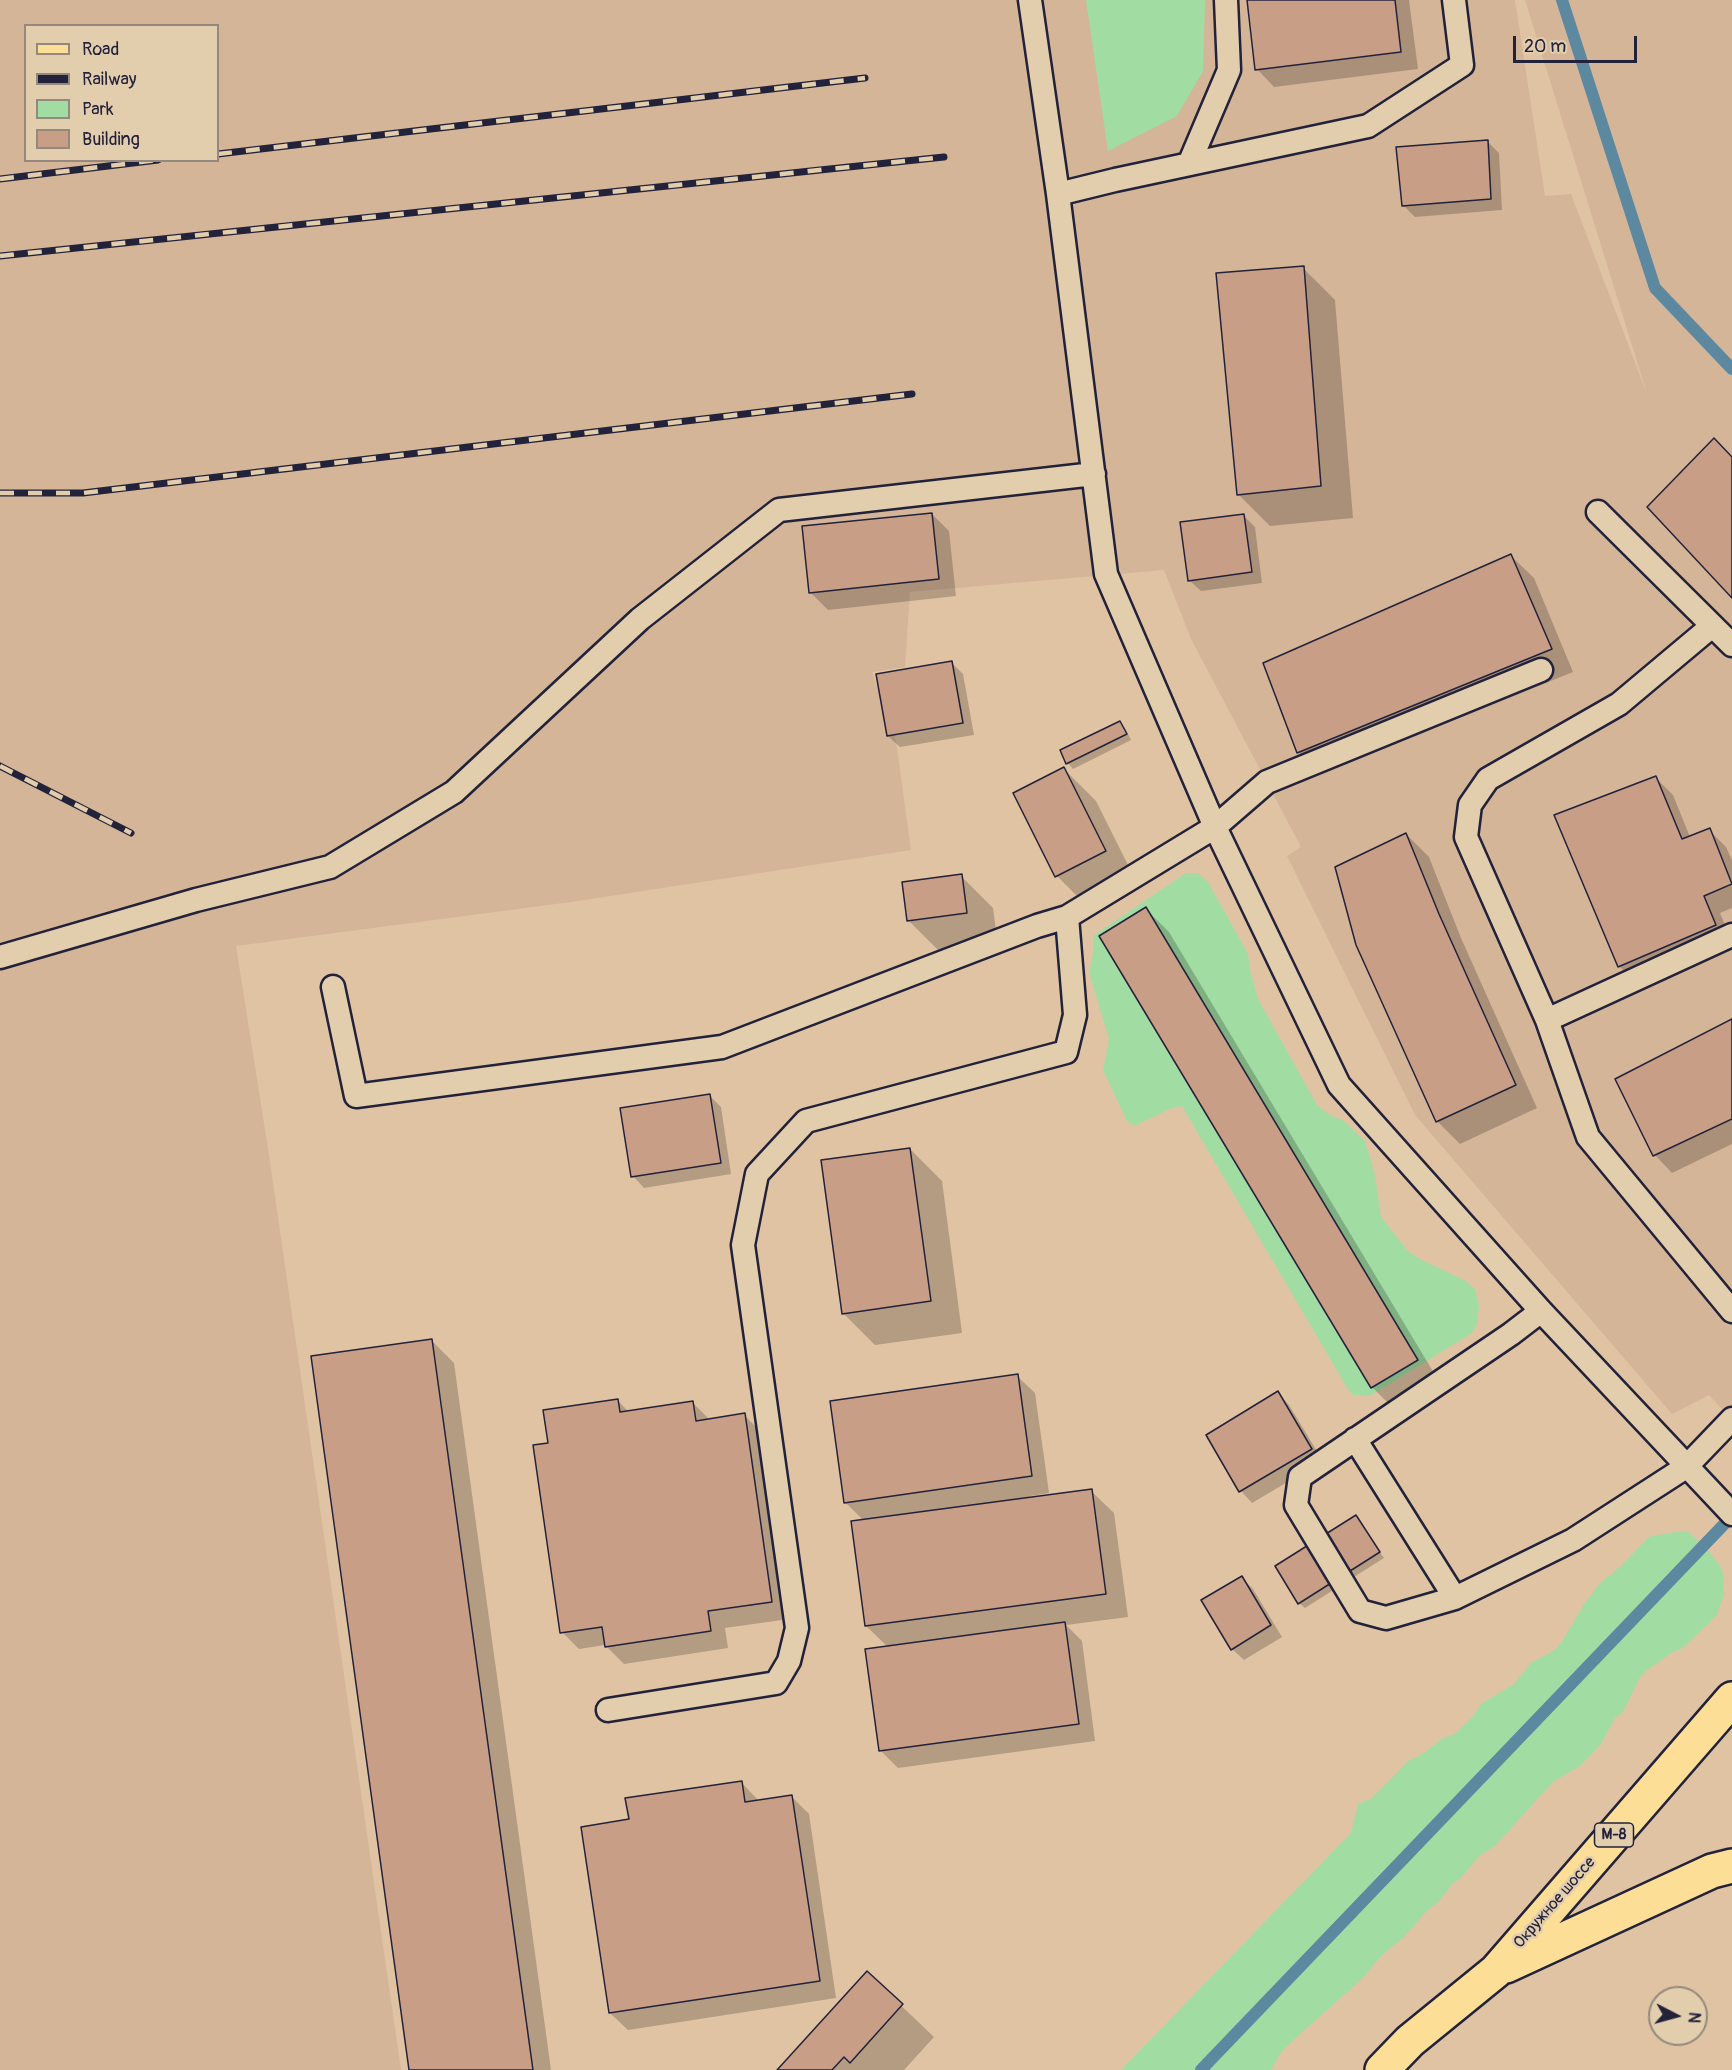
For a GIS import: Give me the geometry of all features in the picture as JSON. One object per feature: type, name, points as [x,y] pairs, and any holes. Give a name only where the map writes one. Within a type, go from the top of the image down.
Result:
[{"type":"main road","name":"Окружное шоссе","points":[[1382,2070],[1410,2041],[1496,1971],[1732,1699]]},
{"type":"main road","name":"Окружное шоссе","points":[[1496,1971],[1712,1871],[1732,1866]]},
{"type":"lane","points":[[1030,0],[1058,194],[1106,574],[1215,827],[1339,1085],[1541,1311],[1686,1467],[1726,1506]]},
{"type":"lane","points":[[1189,164],[1229,70],[1226,0]]},
{"type":"lane","points":[[1058,194],[1368,126],[1462,65],[1454,0]]},
{"type":"lane","points":[[0,957],[196,900],[330,867],[454,792],[640,619],[779,510],[1094,474]]},
{"type":"lane","points":[[1598,512],[1732,645]]},
{"type":"lane","points":[[1712,626],[1619,704],[1488,779],[1470,805],[1466,837],[1548,1020],[1588,1137],[1732,1311]]},
{"type":"lane","points":[[333,987],[356,1096],[722,1047],[1037,926],[1067,917],[1215,827],[1267,782],[1541,670]]},
{"type":"lane","points":[[608,1710],[776,1683],[789,1662],[797,1628],[743,1245],[757,1174],[806,1121],[1066,1052],[1075,1015],[1067,917]]},
{"type":"lane","points":[[1548,1020],[1732,935]]},
{"type":"lane","points":[[1541,1311],[1511,1334],[1300,1477],[1296,1505],[1360,1611],[1386,1618],[1455,1598],[1573,1540],[1686,1467],[1732,1419]]},
{"type":"lane","points":[[1355,1438],[1455,1598]]},
{"type":"shaded area","points":[[0,0],[1515,0],[1545,196],[1571,194],[1647,394],[1525,0],[1732,0],[1732,1420],[1709,1395],[1672,1414],[1415,1115],[1287,856],[1301,847],[1191,639],[1164,570],[910,592],[905,667],[872,672],[896,741],[911,850],[571,902],[236,946],[269,1155],[401,2070],[0,2070]]},
{"type":"green space","points":[[1086,0],[1205,0],[1203,71],[1177,116],[1108,151]]},
{"type":"green space","points":[[1186,873],[1198,873],[1208,882],[1248,954],[1258,999],[1317,1105],[1331,1116],[1343,1120],[1365,1141],[1375,1175],[1381,1217],[1408,1251],[1466,1281],[1475,1289],[1479,1306],[1477,1323],[1472,1333],[1370,1396],[1353,1395],[1349,1391],[1182,1106],[1172,1108],[1134,1126],[1127,1121],[1103,1070],[1109,1039],[1089,972],[1093,953],[1093,936]]},
{"type":"green space","points":[[1687,1531],[1705,1547],[1719,1564],[1723,1573],[1724,1594],[1717,1615],[1683,1648],[1673,1652],[1640,1677],[1623,1712],[1615,1718],[1601,1744],[1580,1766],[1553,1782],[1495,1846],[1479,1856],[1461,1878],[1453,1883],[1404,1937],[1382,1955],[1363,1978],[1289,2044],[1271,2070],[1121,2070],[1351,1833],[1358,1804],[1370,1799],[1408,1761],[1421,1755],[1443,1738],[1455,1734],[1474,1715],[1481,1704],[1514,1684],[1531,1663],[1555,1650],[1599,1584],[1621,1566],[1649,1537]]},
{"type":"building","points":[[1247,0],[1395,0],[1401,52],[1255,70]]},
{"type":"building","points":[[1488,140],[1491,199],[1402,206],[1396,147]]},
{"type":"building","points":[[1304,266],[1321,486],[1237,495],[1216,273]]},
{"type":"building","points":[[1714,438],[1732,457],[1732,598],[1647,507]]},
{"type":"building","points":[[932,513],[939,579],[809,593],[802,526]]},
{"type":"building","points":[[1244,514],[1252,572],[1188,581],[1180,522]]},
{"type":"building","points":[[1511,554],[1552,649],[1297,753],[1263,663]]},
{"type":"building","points":[[952,661],[963,723],[887,736],[876,674]]},
{"type":"building","points":[[1120,721],[1127,734],[1066,764],[1060,750]]},
{"type":"building","points":[[1064,767],[1106,851],[1055,877],[1013,793]]},
{"type":"building","points":[[1656,776],[1682,839],[1710,828],[1732,884],[1704,896],[1716,925],[1618,967],[1554,815]]},
{"type":"building","points":[[1406,833],[1439,914],[1516,1085],[1436,1122],[1356,945],[1335,867]]},
{"type":"building","points":[[962,874],[967,913],[907,921],[902,882]]},
{"type":"building","points":[[1146,907],[1418,1360],[1371,1388],[1099,936]]},
{"type":"building","points":[[1732,1019],[1732,1119],[1653,1156],[1615,1079]]},
{"type":"building","points":[[710,1094],[721,1163],[631,1177],[620,1108]]},
{"type":"building","points":[[910,1148],[931,1301],[842,1314],[821,1160]]},
{"type":"building","points":[[432,1339],[533,2070],[409,2070],[311,1356]]},
{"type":"building","points":[[1018,1374],[1032,1476],[844,1503],[830,1401]]},
{"type":"building","points":[[1278,1391],[1312,1449],[1239,1492],[1206,1435]]},
{"type":"building","points":[[618,1399],[620,1412],[693,1401],[696,1421],[745,1413],[772,1602],[708,1611],[711,1631],[605,1647],[602,1627],[560,1633],[533,1445],[548,1443],[543,1410]]},
{"type":"building","points":[[1092,1489],[1106,1594],[865,1626],[851,1521]]},
{"type":"building","points":[[1356,1515],[1380,1552],[1298,1604],[1275,1566]]},
{"type":"building","points":[[1242,1576],[1271,1625],[1231,1650],[1201,1600]]},
{"type":"building","points":[[1065,1622],[1079,1724],[879,1751],[865,1649]]},
{"type":"building","points":[[742,1781],[745,1802],[792,1795],[820,1981],[609,2013],[581,1827],[629,1819],[625,1798]]},
{"type":"building","points":[[867,1971],[903,2004],[850,2063],[844,2057],[832,2070],[777,2070]]},
{"type":"waterway","points":[[1562,0],[1655,288],[1732,369]]},
{"type":"waterway","points":[[1201,2070],[1732,1516]]},
{"type":"railway","points":[[219,154],[865,78]]},
{"type":"railway","points":[[0,256],[944,157]]},
{"type":"railway","points":[[0,179],[141,162]]},
{"type":"railway","points":[[0,493],[83,493],[912,394]]},
{"type":"railway","points":[[0,766],[131,833]]}]
